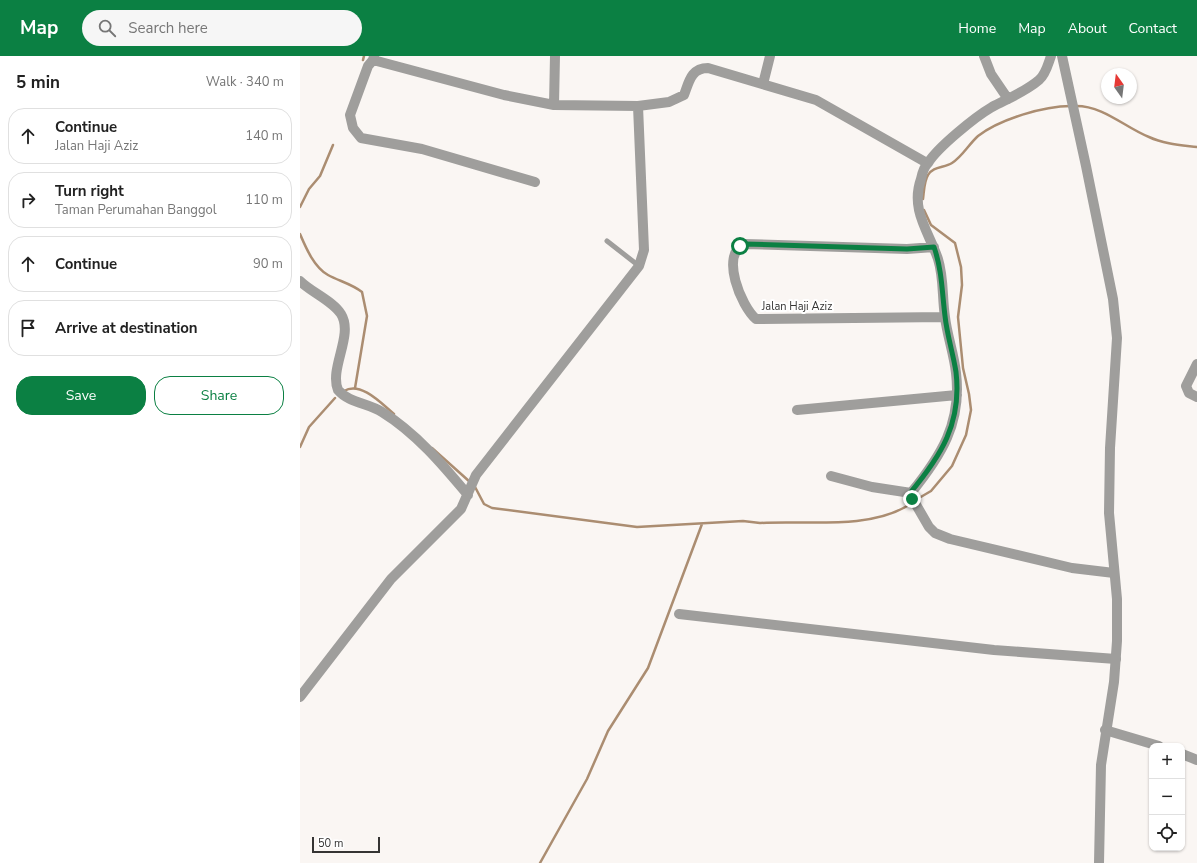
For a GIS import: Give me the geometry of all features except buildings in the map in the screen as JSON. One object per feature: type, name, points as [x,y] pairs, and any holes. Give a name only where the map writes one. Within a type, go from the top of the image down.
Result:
[{"type":"street","points":[[554,106],[555,56]]},
{"type":"street","points":[[763,84],[770,56]]},
{"type":"street","points":[[984,56],[992,74],[1008,98]]},
{"type":"street","points":[[910,493],[930,469],[949,436],[955,414],[957,395],[955,368],[945,317],[939,261],[917,208],[920,180],[927,163],[953,137],[978,117],[1039,80],[1046,69],[1051,56]]},
{"type":"street","points":[[1062,56],[1113,299],[1117,338],[1109,500],[1117,613],[1116,659],[1105,730],[1100,778],[1100,863]]},
{"type":"street","points":[[535,182],[422,149],[361,138],[353,128],[350,115],[368,66],[374,58],[504,95],[554,106],[638,106],[665,103],[681,98],[684,95],[693,73],[701,68],[708,68],[802,95],[830,107],[927,163]]},
{"type":"street","points":[[300,697],[391,579],[461,508],[476,475],[639,266],[644,250],[638,106]]},
{"type":"street","name":"Jalan Haji Aziz","points":[[934,247],[907,249],[744,244],[736,248],[733,257],[733,270],[744,302],[756,318],[945,317]]},
{"type":"street","points":[[300,281],[335,307],[341,314],[344,322],[344,330],[335,379],[338,390],[348,398],[381,411],[429,449],[469,491]]},
{"type":"street","points":[[1197,364],[1186,386],[1189,393],[1197,397]]},
{"type":"street","points":[[797,410],[957,395]]},
{"type":"street","points":[[831,476],[872,487],[910,493]]},
{"type":"street","points":[[910,493],[929,527],[936,533],[950,539],[1072,568],[1114,573]]},
{"type":"street","points":[[679,614],[994,650],[1116,659]]},
{"type":"street","points":[[1105,730],[1149,743]]},
{"type":"street","points":[[1185,755],[1197,760]]},
{"type":"lane","points":[[607,241],[639,266]]},
{"type":"waterway","points":[[363,60],[364,56]]},
{"type":"waterway","points":[[923,199],[924,187],[930,172],[949,165],[956,160],[978,136],[987,130],[1010,119],[1036,111],[1048,108],[1071,106]]},
{"type":"waterway","points":[[1076,106],[1096,109],[1140,133],[1155,139],[1173,144],[1197,147]]},
{"type":"waterway","points":[[300,207],[309,189],[320,176],[333,145]]},
{"type":"waterway","points":[[919,498],[931,491],[952,466],[966,435],[971,410],[963,368],[958,317],[962,285],[961,267],[955,243],[931,225],[924,210]]},
{"type":"waterway","points":[[300,234],[311,257],[323,272],[362,292],[367,316],[355,388]]},
{"type":"waterway","points":[[344,391],[351,389],[364,391],[394,414]]},
{"type":"waterway","points":[[300,447],[309,427],[335,398]]},
{"type":"waterway","points":[[432,448],[470,482]]},
{"type":"waterway","points":[[474,485],[484,504],[492,508],[637,527],[743,521],[760,523],[855,521],[891,513],[907,506]]},
{"type":"waterway","points":[[540,863],[587,779],[608,731],[648,668],[702,524]]},
{"type":"route","points":[[740,246],[744,244],[794,244],[907,249],[934,247],[939,261],[945,317],[956,374],[957,404],[949,436],[930,469],[910,493],[912,499]]}]
